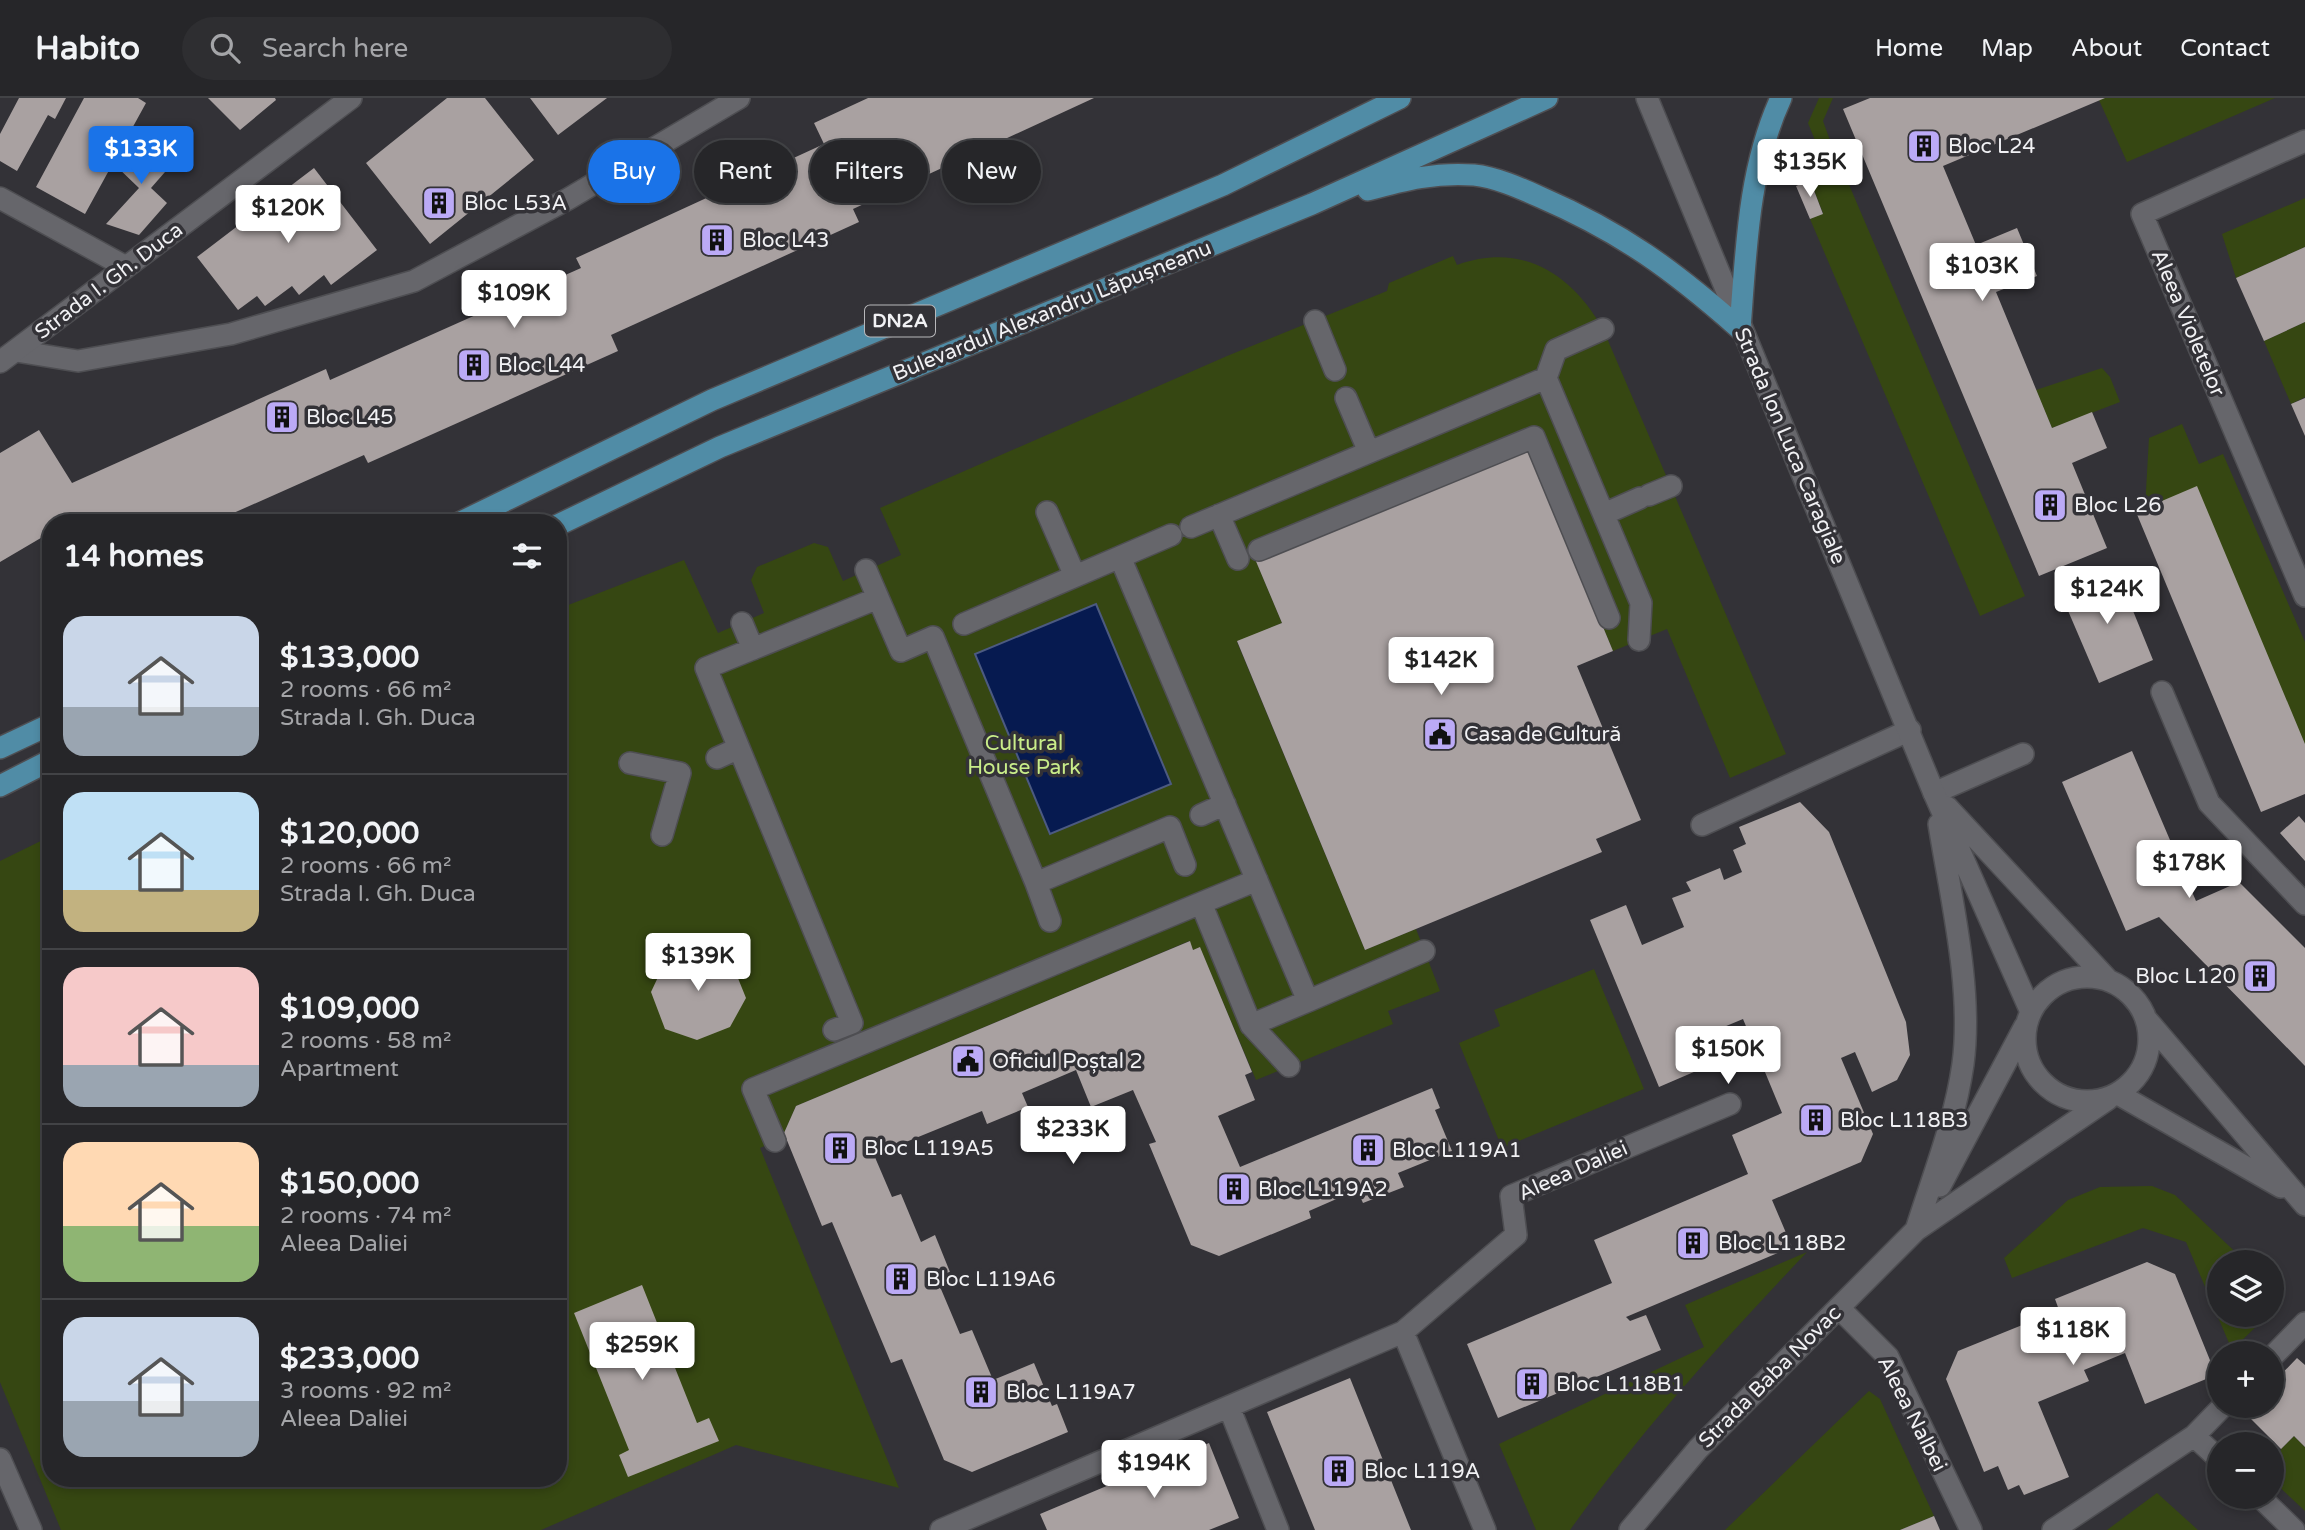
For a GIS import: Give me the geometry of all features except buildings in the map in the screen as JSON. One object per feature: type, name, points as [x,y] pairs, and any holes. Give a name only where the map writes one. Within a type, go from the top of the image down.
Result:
[{"type":"main road","points":[[1344,125],[1366,98]]},
{"type":"main road","name":"DN2A","points":[[478,514],[712,400],[1223,185],[1400,98]]},
{"type":"main road","name":"Bulevardul Alexandru Lăpușneanu","points":[[567,521],[720,447],[1312,204],[1547,98]]},
{"type":"main road","points":[[1740,329],[1747,238],[1755,183],[1769,123],[1780,98]]},
{"type":"main road","points":[[1312,204],[1424,175],[1476,175],[1524,190],[1573,211],[1638,246],[1679,276],[1740,329]]},
{"type":"main road","points":[[0,748],[42,727]]},
{"type":"main road","points":[[0,786],[42,765]]},
{"type":"street","name":"Strada I. Gh. Duca","points":[[8,357],[351,98]]},
{"type":"street","points":[[8,357],[78,361],[231,334],[414,281],[568,199],[739,98]]},
{"type":"street","name":"Strada Ion Luca Caragiale","points":[[1647,98],[1740,329],[2029,1016]]},
{"type":"street","name":"Aleea Violetelor","points":[[2305,141],[2142,214],[2305,596]]},
{"type":"street","points":[[0,198],[127,267]]},
{"type":"street","points":[[1315,321],[1335,370]]},
{"type":"street","points":[[1603,329],[1556,350],[1546,378],[1641,603],[1639,640]]},
{"type":"street","points":[[964,624],[1546,378]]},
{"type":"street","points":[[1346,398],[1368,452]]},
{"type":"street","points":[[1259,550],[1534,437],[1609,618]]},
{"type":"street","points":[[1604,514],[1671,486]]},
{"type":"street","points":[[1047,512],[1075,576]]},
{"type":"street","points":[[1219,515],[1238,559]]},
{"type":"street","points":[[1120,557],[1308,1000]]},
{"type":"street","points":[[866,570],[901,651],[933,637],[1050,921]]},
{"type":"street","points":[[834,1030],[852,1023],[706,668],[878,598]]},
{"type":"street","points":[[742,623],[753,649]]},
{"type":"street","points":[[2162,692],[2209,803],[2305,904]]},
{"type":"street","points":[[1702,825],[1910,730]]},
{"type":"street","points":[[717,758],[739,748]]},
{"type":"street","points":[[1916,1230],[1953,1110],[1964,1041],[1957,938],[1934,793],[2023,754]]},
{"type":"street","points":[[631,763],[688,770],[662,835]]},
{"type":"street","name":"Strada Ion Luca Caragiale","points":[[1934,793],[2108,980]]},
{"type":"street","points":[[1201,815],[1225,804]]},
{"type":"street","points":[[1036,883],[1170,827],[1185,865]]},
{"type":"street","points":[[775,1141],[753,1089],[1257,880]]},
{"type":"street","points":[[1201,903],[1251,1024],[1289,1066]]},
{"type":"street","points":[[1251,1024],[1424,951]]},
{"type":"street","points":[[2090,976],[2125,988],[2138,1003],[2147,1020],[2300,1200],[2113,1097],[2077,1101],[2062,1097],[2044,1084],[2031,1065],[2026,1051],[2029,1016],[2041,997],[2055,985],[2090,976]]},
{"type":"street","name":"Strada Baba Novac","points":[[1916,1230],[2029,1016]]},
{"type":"street","points":[[2113,1097],[2142,1070],[2150,1037],[2147,1020]]},
{"type":"street","name":"Strada Baba Novac","points":[[1630,1530],[1639,1516],[1698,1449],[1916,1230],[2113,1097]]},
{"type":"street","name":"Aleea Daliei","points":[[941,1530],[1403,1332],[1516,1235],[1511,1196],[1730,1104]]},
{"type":"street","name":"Aleea Nalbei","points":[[1839,1308],[1888,1357],[1972,1530]]},
{"type":"street","points":[[2284,1345],[2305,1323]]},
{"type":"street","points":[[1403,1332],[1485,1530]]},
{"type":"street","points":[[1229,1407],[1279,1530]]},
{"type":"street","points":[[2053,1530],[2194,1436],[2211,1418]]},
{"type":"street","points":[[2194,1436],[2207,1448]]},
{"type":"street","points":[[0,1459],[31,1530]]},
{"type":"street","points":[[2272,1509],[2294,1530]]},
{"type":"green space","points":[[1819,98],[1833,98],[1823,121],[1835,154],[1823,160],[1808,123]]},
{"type":"green space","points":[[2275,98],[2127,162],[2099,100]]},
{"type":"green space","points":[[1841,166],[2025,596],[1980,616],[1810,219],[1823,213],[1810,180]]},
{"type":"green space","points":[[2305,198],[2305,247],[2236,278],[2222,234]]},
{"type":"green space","name":"Cultural House Park","points":[[1453,256],[1457,265],[1503,257],[1542,267],[1576,292],[1603,329],[1786,754],[1730,778],[1667,629],[1613,651],[1528,446],[1255,559],[1282,623],[1237,642],[1365,950],[1416,929],[1440,991],[1388,1011],[1393,1024],[1256,1080],[1200,948],[1193,950],[1189,941],[796,1106],[784,1133],[785,1137],[760,1148],[899,1488],[736,1445],[541,1530],[61,1530],[43,1487],[567,1487],[567,606],[684,560],[718,633],[764,613],[751,580],[757,567],[814,543],[828,547],[843,581],[901,555],[880,508],[1227,356],[1387,291],[1389,283]]},
{"type":"green space","points":[[2305,322],[2305,397],[2291,404],[2264,341]]},
{"type":"green space","points":[[2102,368],[2110,377],[2120,402],[2052,428],[2036,390]]},
{"type":"green space","points":[[2182,424],[2199,464],[2223,454],[2305,642],[2305,744],[2145,508],[2149,438]]},
{"type":"green space","name":"Cultural House Park","points":[[42,840],[42,1484],[0,1382],[0,861]]},
{"type":"green space","points":[[1594,969],[1644,1089],[1502,1148],[1459,1043],[1500,1026],[1494,1010]]},
{"type":"green space","points":[[2152,1186],[2175,1195],[2233,1250],[2207,1250],[2207,1291],[2186,1242],[2143,1228],[2012,1278],[2004,1258],[2068,1200],[2100,1187]]},
{"type":"green space","points":[[1807,1252],[1654,1422],[1570,1530],[1536,1530],[1499,1444],[1704,1347],[1685,1305]]},
{"type":"green space","points":[[2222,1327],[2256,1327],[2241,1341],[2228,1341]]},
{"type":"green space","points":[[1869,1391],[1880,1399],[1934,1516],[1900,1530],[1725,1530]]},
{"type":"green space","points":[[2294,1436],[2305,1447],[2305,1511],[2284,1491],[2284,1446]]},
{"type":"green space","points":[[2157,1493],[2198,1530],[2107,1530]]},
{"type":"water","points":[[1096,604],[1171,784],[1050,834],[975,654]]},
{"type":"place","name":"Bloc L24","points":[[1924,146]]},
{"type":"place","name":"Bloc L53A","points":[[439,203]]},
{"type":"place","name":"Bloc L43","points":[[717,240]]},
{"type":"place","name":"Bloc L44","points":[[474,365]]},
{"type":"place","name":"Bloc L45","points":[[282,417]]},
{"type":"place","name":"Bloc L26","points":[[2050,505]]},
{"type":"place","name":"Casa de Cultură","points":[[1440,734]]},
{"type":"place","name":"Bloc L120","points":[[2260,976]]},
{"type":"place","name":"Oficiul Poștal 2","points":[[968,1061]]},
{"type":"place","name":"Bloc L118B3","points":[[1816,1120]]},
{"type":"place","name":"Bloc L119A5","points":[[840,1148]]},
{"type":"place","name":"Bloc L119A1","points":[[1368,1150]]},
{"type":"place","name":"Bloc L119A2","points":[[1234,1189]]},
{"type":"place","name":"Bloc L118B2","points":[[1693,1243]]},
{"type":"place","name":"Bloc L119A6","points":[[901,1279]]},
{"type":"place","name":"Bloc L118B1","points":[[1532,1384]]},
{"type":"place","name":"Bloc L119A7","points":[[981,1392]]},
{"type":"place","name":"Bloc L119A","points":[[1339,1471]]}]
